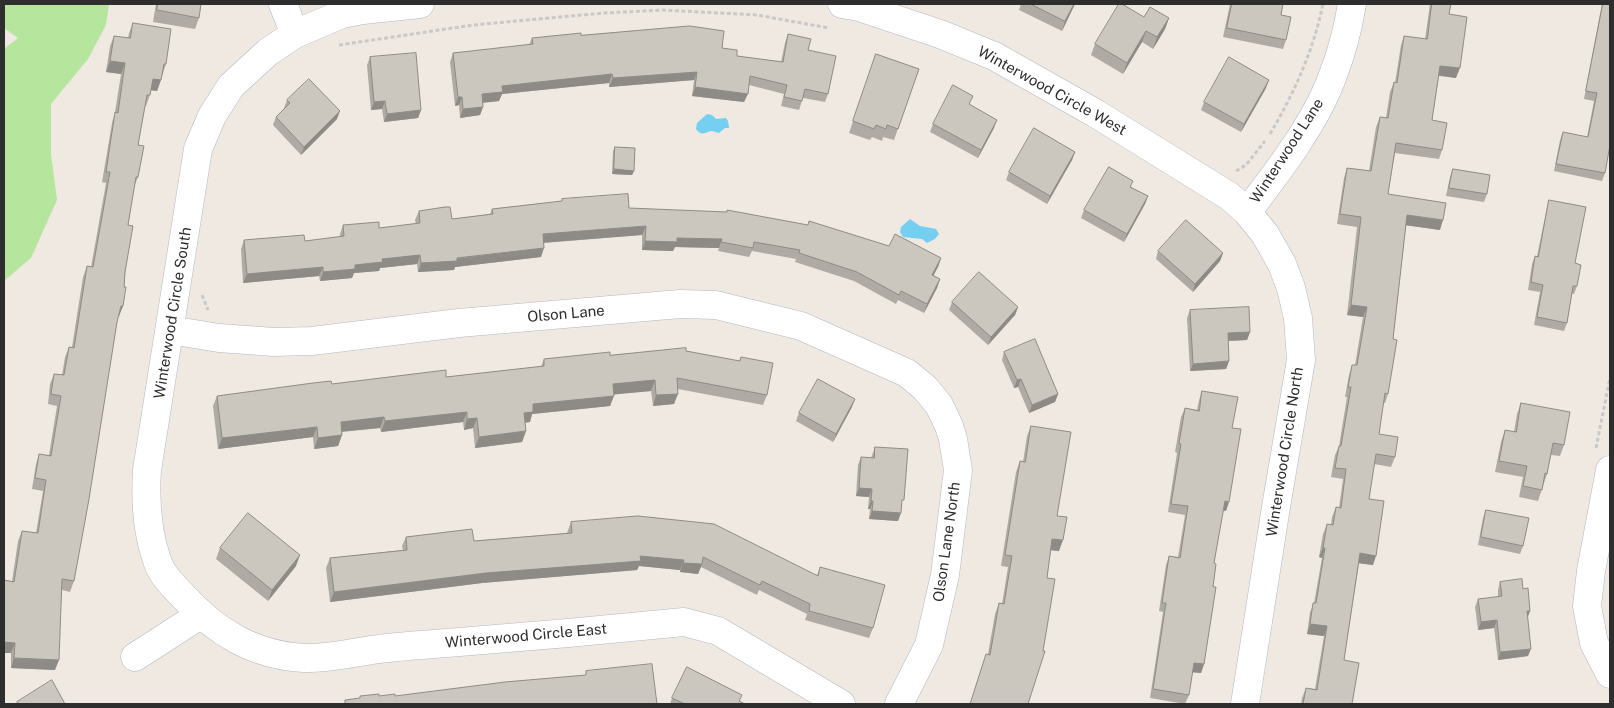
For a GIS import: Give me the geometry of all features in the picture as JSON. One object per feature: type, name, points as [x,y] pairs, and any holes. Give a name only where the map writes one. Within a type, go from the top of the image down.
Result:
[{"type":"street","points":[[284,4],[295,34],[342,14],[420,4]]},
{"type":"street","name":"Winterwood Lane","points":[[1247,212],[1316,112],[1333,76],[1348,28],[1352,4]]},
{"type":"street","name":"Winterwood Circle West","points":[[848,11],[940,34],[994,56],[1088,109],[1229,196],[1247,212]]},
{"type":"street","name":"Winterwood Circle South","points":[[200,614],[174,587],[158,564],[147,518],[147,470],[198,149],[212,116],[231,86],[268,52],[295,34]]},
{"type":"street","name":"Winterwood Circle North","points":[[1245,704],[1300,360],[1298,318],[1291,288],[1282,264],[1265,234],[1247,212]]},
{"type":"street","name":"Olson Lane","points":[[170,330],[214,337],[274,342],[312,341],[459,322],[680,304],[716,305],[801,326],[907,373],[925,388],[939,405]]},
{"type":"street","name":"Olson Lane North","points":[[899,704],[929,646],[945,575],[958,470],[953,439],[939,405]]},
{"type":"street","points":[[1610,470],[1590,571],[1587,606],[1594,643],[1610,674]]},
{"type":"street","points":[[135,657],[200,614]]},
{"type":"street","name":"Winterwood Circle East","points":[[200,614],[234,639],[258,649],[304,658],[380,648],[684,622],[718,630],[841,704]]},
{"type":"path","points":[[1219,190],[1236,171],[1246,164],[1267,138],[1288,103],[1303,73],[1311,50],[1322,4]]},
{"type":"path","points":[[336,46],[473,26],[604,13],[662,10],[757,15],[848,11]]},
{"type":"path","points":[[202,288],[205,305],[215,325],[214,337]]},
{"type":"green space","points":[[4,4],[109,4],[106,25],[88,59],[51,104],[51,154],[57,200],[31,258],[4,281],[4,49],[18,38],[4,28]]},
{"type":"water","points":[[707,114],[712,115],[716,119],[726,118],[729,128],[725,128],[719,133],[712,131],[700,133],[696,129],[697,123]]},
{"type":"water","points":[[910,219],[920,226],[936,229],[939,234],[935,239],[927,243],[922,239],[903,237],[900,232],[901,227]]},
{"type":"building","points":[[158,4],[201,4],[199,18],[157,10]]},
{"type":"building","points":[[1031,4],[1074,4],[1065,21]]},
{"type":"building","points":[[1119,4],[1144,17],[1150,7],[1169,18],[1157,37],[1146,31],[1127,63],[1095,44]]},
{"type":"building","points":[[1232,4],[1283,4],[1281,15],[1291,17],[1286,40],[1227,28]]},
{"type":"building","points":[[1432,4],[1451,4],[1449,14],[1467,17],[1460,68],[1440,66],[1432,120],[1447,123],[1442,150],[1396,143],[1388,194],[1446,203],[1443,220],[1407,215],[1393,339],[1397,340],[1388,394],[1385,393],[1379,434],[1398,437],[1395,457],[1376,454],[1369,499],[1384,501],[1376,556],[1360,553],[1344,660],[1359,663],[1352,704],[1303,704],[1306,688],[1317,690],[1327,626],[1310,624],[1313,603],[1316,603],[1327,524],[1333,525],[1336,507],[1341,508],[1346,469],[1335,468],[1339,446],[1341,446],[1351,387],[1348,387],[1352,365],[1357,365],[1367,307],[1351,305],[1361,217],[1340,214],[1347,168],[1371,171],[1380,117],[1388,118],[1394,82],[1397,83],[1404,36],[1427,39]]},
{"type":"building","points":[[1603,4],[1610,4],[1610,145],[1605,173],[1556,164],[1563,132],[1588,137],[1597,93],[1586,91]]},
{"type":"building","points":[[133,23],[171,29],[166,64],[164,64],[161,80],[153,79],[150,95],[147,95],[138,145],[144,146],[138,177],[136,177],[128,225],[133,226],[125,272],[124,287],[126,287],[123,306],[121,306],[117,322],[74,581],[62,579],[59,660],[14,658],[15,643],[4,642],[4,580],[14,582],[22,531],[38,533],[46,480],[35,478],[39,454],[51,456],[61,396],[51,394],[54,374],[64,375],[69,347],[74,348],[87,266],[93,267],[110,172],[106,172],[115,112],[118,113],[125,63],[110,61],[114,36],[130,38]]},
{"type":"building","points":[[690,26],[724,31],[722,48],[737,50],[737,56],[783,62],[788,34],[811,39],[808,50],[836,56],[828,94],[805,89],[802,101],[784,97],[787,85],[750,76],[748,94],[695,87],[697,72],[613,78],[612,74],[502,86],[503,92],[482,94],[483,107],[463,109],[462,97],[458,97],[453,53],[533,44],[532,38]]},
{"type":"building","points":[[416,53],[421,110],[387,114],[385,101],[374,102],[370,57]]},
{"type":"building","points":[[876,54],[919,69],[898,129],[887,125],[886,129],[876,125],[874,129],[853,121]]},
{"type":"building","points":[[1229,57],[1269,80],[1244,124],[1204,102]]},
{"type":"building","points":[[309,79],[340,111],[304,147],[276,117],[290,103],[287,100]]},
{"type":"building","points":[[953,85],[973,96],[969,104],[997,120],[981,150],[933,124]]},
{"type":"building","points":[[1034,128],[1075,152],[1050,196],[1009,172]]},
{"type":"building","points":[[615,147],[635,148],[634,171],[614,169]]},
{"type":"building","points":[[1109,167],[1133,181],[1130,187],[1148,196],[1127,234],[1084,210]]},
{"type":"building","points":[[1453,169],[1490,175],[1487,194],[1449,188]]},
{"type":"building","points":[[628,194],[629,208],[727,212],[727,210],[808,225],[809,221],[889,246],[895,234],[941,258],[932,275],[940,279],[927,304],[901,291],[899,295],[857,272],[799,253],[800,250],[754,242],[753,248],[721,242],[722,239],[677,238],[677,242],[645,241],[646,226],[543,234],[544,248],[457,258],[457,261],[421,263],[420,255],[382,259],[383,262],[355,265],[355,269],[323,272],[323,267],[247,274],[244,240],[304,235],[305,241],[344,236],[343,225],[379,222],[379,228],[420,223],[419,211],[445,207],[450,207],[452,219],[493,214],[492,209],[562,201],[562,199]]},
{"type":"building","points":[[1549,200],[1586,207],[1575,263],[1581,265],[1577,286],[1573,286],[1567,323],[1537,317],[1543,285],[1531,282],[1535,256],[1538,257]]},
{"type":"building","points":[[1186,220],[1223,253],[1195,284],[1158,251]]},
{"type":"building","points":[[979,272],[1018,307],[991,337],[952,302]]},
{"type":"building","points":[[1249,307],[1250,332],[1228,333],[1229,361],[1193,364],[1190,310]]},
{"type":"building","points":[[1035,339],[1058,394],[1032,405],[1021,379],[1017,380],[1004,352]]},
{"type":"building","points":[[686,348],[686,351],[740,361],[741,357],[773,363],[767,395],[677,378],[678,394],[656,395],[655,380],[613,384],[614,396],[533,404],[533,412],[524,413],[526,431],[479,437],[477,418],[467,419],[467,412],[385,421],[384,417],[341,422],[342,435],[318,438],[317,427],[222,438],[217,396],[313,383],[331,381],[332,384],[446,370],[446,377],[544,366],[544,359],[610,352],[610,355]]},
{"type":"building","points":[[818,379],[855,399],[836,434],[799,413]]},
{"type":"building","points":[[1202,391],[1238,397],[1232,428],[1241,429],[1229,502],[1225,501],[1214,563],[1216,564],[1213,587],[1216,587],[1204,664],[1194,663],[1189,695],[1153,689],[1166,603],[1162,603],[1169,556],[1180,558],[1188,506],[1171,504],[1181,444],[1179,443],[1185,408],[1199,411]]},
{"type":"building","points":[[1521,403],[1570,412],[1564,445],[1553,443],[1542,490],[1523,486],[1527,466],[1499,461],[1505,430],[1516,432]]},
{"type":"building","points":[[1031,426],[1071,432],[1057,516],[1067,517],[1063,540],[1052,539],[1047,578],[1055,579],[1043,651],[1045,651],[1028,704],[970,704],[986,654],[990,655],[999,603],[1004,604],[1012,556],[1005,555],[1020,461],[1025,462]]},
{"type":"building","points":[[875,447],[908,449],[904,500],[902,500],[901,513],[872,511],[872,489],[859,488],[861,457],[874,458]]},
{"type":"building","points":[[1486,510],[1529,518],[1523,546],[1481,537]]},
{"type":"building","points":[[248,513],[300,555],[272,590],[220,548]]},
{"type":"building","points":[[638,516],[714,524],[818,576],[820,567],[885,585],[873,628],[809,611],[810,604],[762,581],[760,585],[703,557],[702,564],[683,563],[684,560],[640,556],[641,561],[486,573],[334,592],[330,558],[407,550],[406,537],[472,529],[474,541],[572,533],[571,522]]},
{"type":"building","points":[[1522,579],[1523,589],[1528,588],[1530,611],[1527,611],[1531,649],[1500,652],[1497,620],[1481,622],[1478,599],[1502,596],[1500,582]]},
{"type":"building","points":[[652,664],[657,704],[345,704],[345,700],[360,698],[360,696],[395,694],[395,696],[505,682],[586,675],[586,671]]},
{"type":"building","points":[[687,667],[742,695],[739,701],[745,704],[685,704],[672,698]]},
{"type":"building","points":[[52,680],[65,704],[18,704],[17,702]]}]
